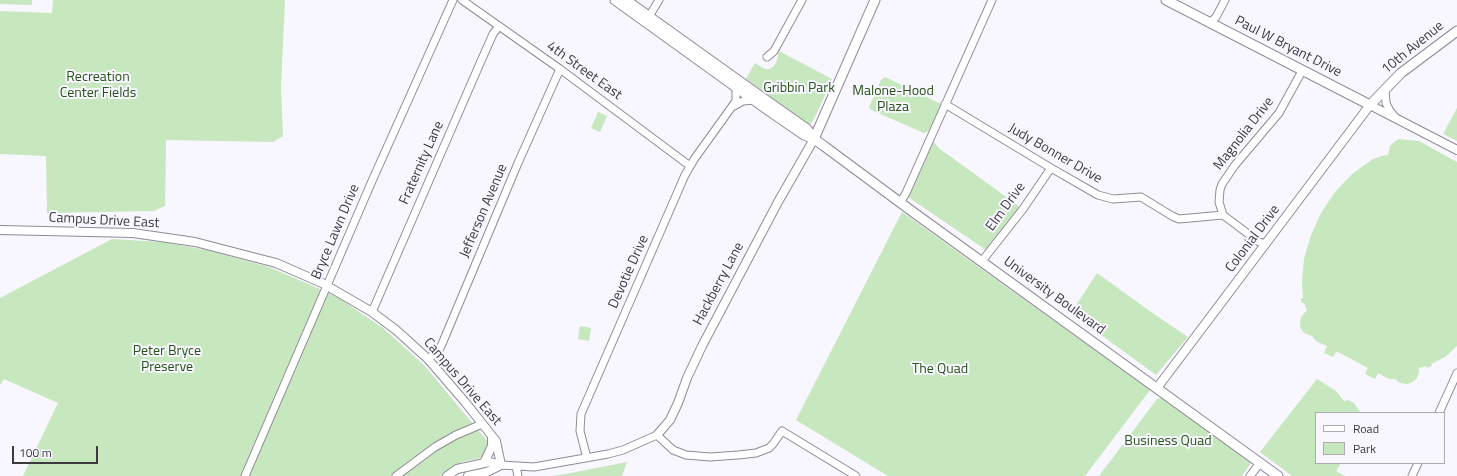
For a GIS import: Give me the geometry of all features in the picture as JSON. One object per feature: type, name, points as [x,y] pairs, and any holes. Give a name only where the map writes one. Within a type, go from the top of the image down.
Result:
[{"type":"main road","name":"University Boulevard","points":[[615,0],[648,19],[760,96],[807,129],[814,139]]},
{"type":"main road","name":"University Boulevard","points":[[626,0],[648,19],[754,100],[804,135],[814,139],[900,203],[1278,476]]},
{"type":"main road","name":"Hackberry Lane","points":[[814,139],[875,0]]},
{"type":"main road","name":"Paul W Bryant Drive","points":[[1166,0],[1370,106]]},
{"type":"main road","name":"10th Avenue","points":[[1370,106],[1401,73],[1457,31]]},
{"type":"street","name":"Bryce Lawn Drive","points":[[246,476],[327,286],[453,0]]},
{"type":"street","name":"4th Street East","points":[[462,0],[560,69],[690,166]]},
{"type":"street","points":[[648,19],[659,0]]},
{"type":"street","points":[[767,58],[776,48],[802,0]]},
{"type":"street","points":[[900,203],[906,193],[992,0]]},
{"type":"street","points":[[1210,23],[1216,17],[1225,0]]},
{"type":"street","name":"Fraternity Lane","points":[[372,312],[482,58],[493,34],[499,26]]},
{"type":"street","name":"Jefferson Avenue","points":[[428,360],[439,350],[442,344],[560,69]]},
{"type":"street","name":"Magnolia Drive","points":[[1223,216],[1219,202],[1222,184],[1235,165],[1279,113],[1302,71]]},
{"type":"street","name":"Devotie Drive","points":[[587,458],[580,431],[581,414],[690,166],[736,101],[736,86]]},
{"type":"street","name":"Paul W Bryant Drive","points":[[1385,90],[1386,103],[1390,111],[1397,119]]},
{"type":"street","points":[[732,107],[743,101],[754,100]]},
{"type":"street","name":"Judy Bonner Drive","points":[[945,104],[1098,195],[1113,198],[1137,197],[1145,199],[1179,219],[1223,216]]},
{"type":"street","name":"Paul W Bryant Drive","points":[[1370,106],[1457,150]]},
{"type":"street","name":"Colonial Drive","points":[[1156,388],[1370,106]]},
{"type":"street","name":"Hackberry Lane","points":[[447,476],[457,469],[489,462],[501,465],[534,467],[587,458],[623,450],[657,435],[670,420],[702,346],[778,202],[814,139]]},
{"type":"street","name":"Elm Drive","points":[[982,261],[1023,209],[1051,168]]},
{"type":"street","points":[[1223,216],[1260,242],[1266,244]]},
{"type":"street","name":"Campus Drive East","points":[[0,230],[133,233],[195,242],[276,263],[327,286],[372,312],[396,330],[428,360],[465,402],[496,441],[501,465]]},
{"type":"street","points":[[1440,412],[1457,373]]},
{"type":"street","points":[[396,476],[435,447],[456,435],[482,424]]},
{"type":"street","points":[[657,435],[673,450],[679,453],[710,457],[756,453],[769,448],[782,431],[856,476]]},
{"type":"street","points":[[484,463],[492,446],[492,436]]},
{"type":"street","points":[[1250,476],[1260,463]]},
{"type":"street","points":[[1412,476],[1418,464]]},
{"type":"street","name":"Hackberry Lane","points":[[468,476],[487,472],[501,465]]},
{"type":"street","points":[[516,466],[518,476]]},
{"type":"green space","points":[[0,0],[32,0],[32,5],[0,4]]},
{"type":"green space","name":"Recreation Center Fields","points":[[53,0],[285,0],[281,87],[283,136],[273,142],[166,140],[165,206],[154,211],[47,213],[46,156],[0,154],[0,11],[52,13]]},
{"type":"green space","name":"Gribbin Park","points":[[779,51],[832,79],[817,113],[809,125],[746,79],[755,63],[765,69],[773,67],[776,63]]},
{"type":"green space","name":"Malone-Hood Plaza","points":[[885,77],[941,104],[929,131],[924,133],[871,110],[869,107],[881,80]]},
{"type":"green space","points":[[1457,108],[1457,141],[1443,134]]},
{"type":"green space","points":[[598,112],[607,116],[600,132],[591,128]]},
{"type":"green space","points":[[930,138],[940,149],[1023,209],[989,252],[905,195]]},
{"type":"green space","points":[[1399,139],[1419,141],[1457,162],[1457,346],[1445,357],[1431,364],[1432,366],[1427,368],[1426,366],[1419,368],[1419,373],[1416,379],[1407,384],[1400,383],[1395,379],[1389,379],[1378,373],[1375,379],[1365,374],[1368,368],[1338,352],[1336,352],[1333,357],[1324,353],[1327,346],[1316,341],[1312,336],[1304,333],[1300,327],[1301,317],[1307,310],[1301,299],[1303,298],[1302,282],[1304,259],[1311,235],[1321,213],[1335,192],[1352,174],[1373,159],[1388,155],[1390,146]]},
{"type":"green space","name":"The Quad","points":[[902,212],[1150,390],[1085,476],[888,476],[796,420]]},
{"type":"green space","name":"Peter Bryce Preserve","points":[[112,239],[162,242],[207,250],[269,267],[337,297],[383,328],[424,365],[489,443],[485,456],[461,462],[441,476],[23,476],[58,403],[4,379],[0,385],[0,298]]},
{"type":"green space","points":[[1097,273],[1188,337],[1156,375],[1071,313]]},
{"type":"green space","points":[[580,326],[591,328],[589,341],[578,339]]},
{"type":"green space","points":[[1317,379],[1336,391],[1344,401],[1348,400],[1354,403],[1360,412],[1315,412],[1315,464],[1340,464],[1336,471],[1345,476],[1292,476],[1260,452]]},
{"type":"green space","name":"Business Quad","points":[[1161,398],[1184,412],[1251,463],[1242,476],[1099,476],[1157,399]]},
{"type":"green space","points":[[627,462],[622,476],[551,476],[566,474]]}]
